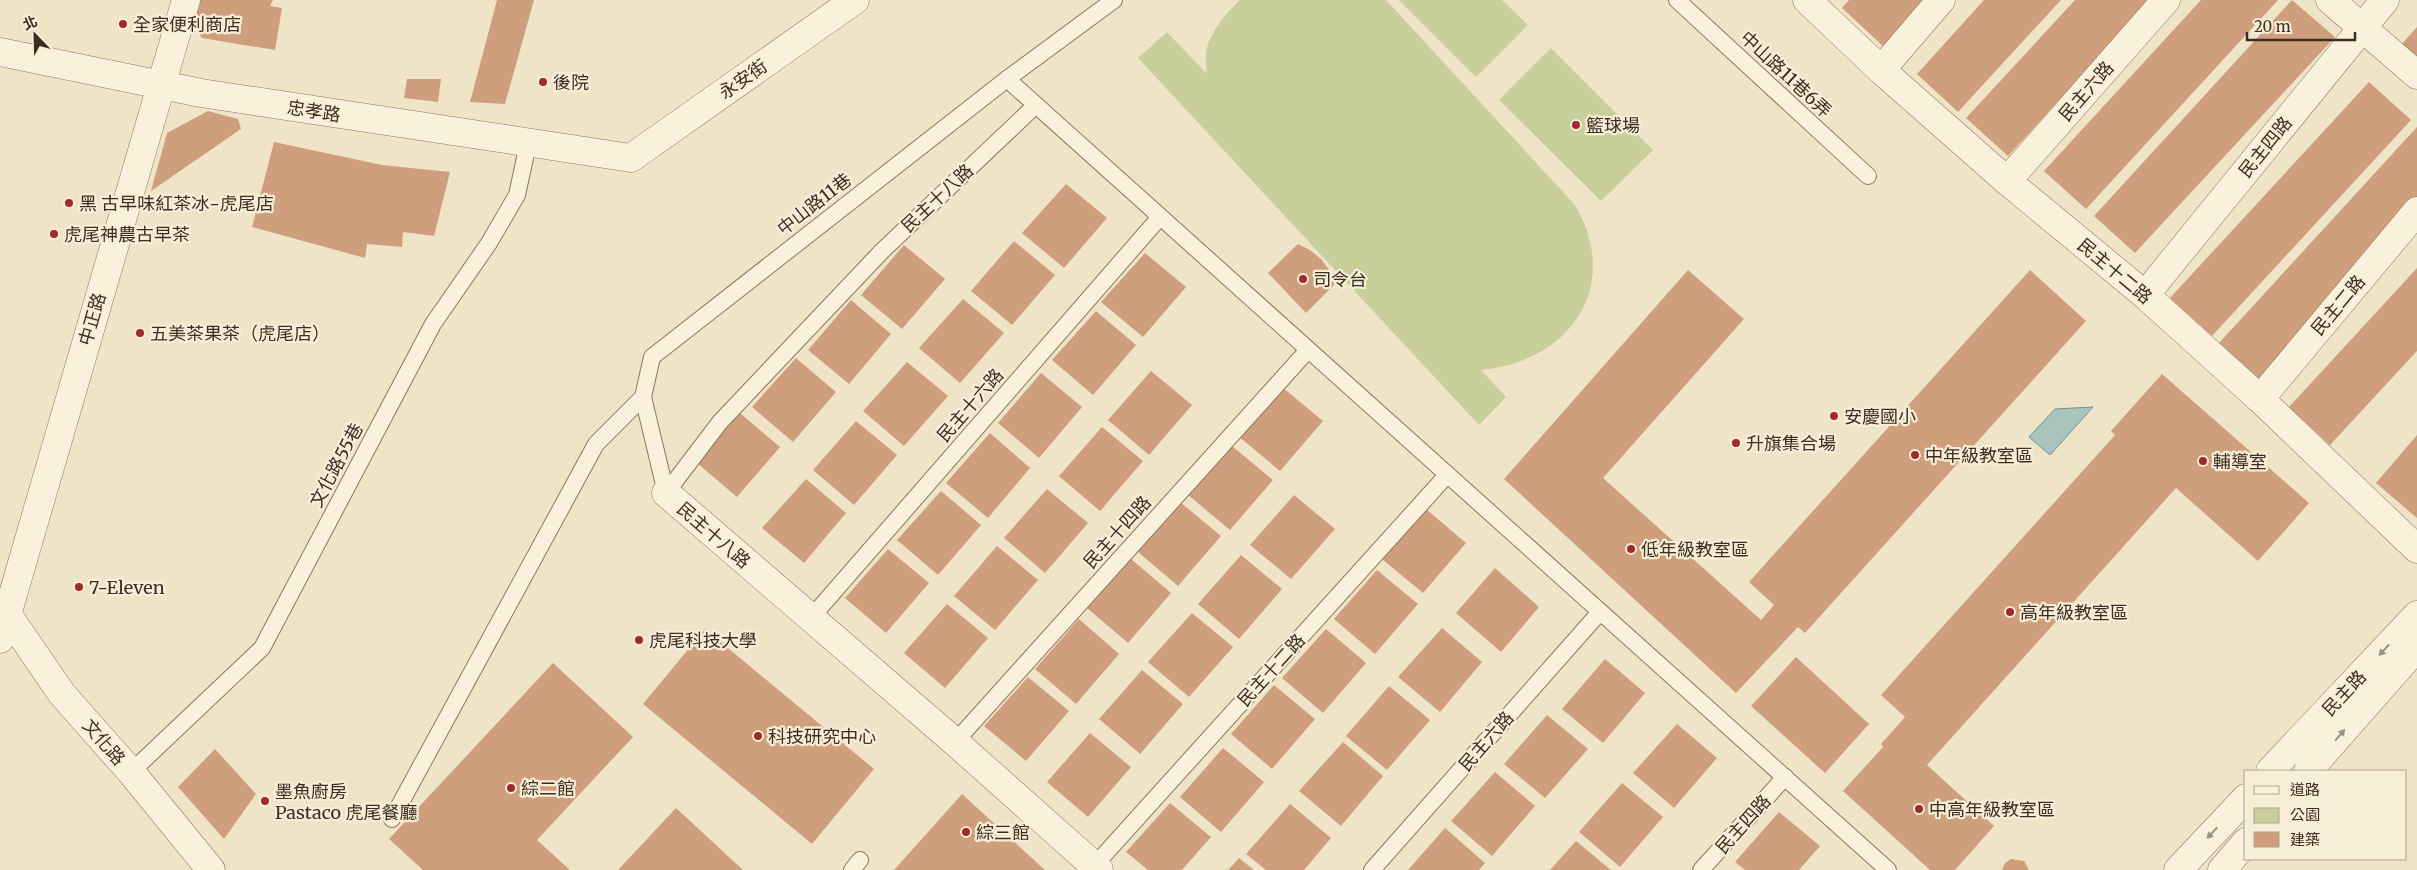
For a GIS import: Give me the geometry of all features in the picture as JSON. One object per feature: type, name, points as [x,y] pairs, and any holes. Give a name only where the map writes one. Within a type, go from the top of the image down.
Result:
[{"type":"street","name":"中正路","points":[[2,622],[186,0]]},
{"type":"street","name":"永安街","points":[[631,158],[854,0]]},
{"type":"street","name":"民主十二路","points":[[1807,0],[1880,70],[2007,181],[2145,296],[2260,399],[2417,549]]},
{"type":"street","points":[[1880,70],[1941,0]]},
{"type":"street","name":"民主六路","points":[[2007,181],[2166,0]]},
{"type":"street","points":[[2330,0],[2417,75]]},
{"type":"street","name":"民主四路","points":[[2145,296],[2386,0]]},
{"type":"street","name":"忠孝路","points":[[0,52],[201,94],[631,158]]},
{"type":"street","name":"民主二路","points":[[2260,399],[2417,211]]},
{"type":"street","name":"民主十八路","points":[[666,493],[955,742],[1097,868]]},
{"type":"street","name":"民主路","points":[[2271,770],[2417,615]]},
{"type":"street","name":"文化路","points":[[2,622],[131,772],[211,870]]},
{"type":"street","points":[[2309,770],[2417,647]]},
{"type":"street","points":[[2178,870],[2244,800]]},
{"type":"street","points":[[2222,870],[2244,844]]},
{"type":"lane","name":"中山路11巷","points":[[666,493],[642,396],[652,357],[1007,80],[1114,0]]},
{"type":"lane","name":"中山路11巷6弄","points":[[1677,0],[1868,176]]},
{"type":"lane","points":[[1007,80],[1888,870]]},
{"type":"lane","name":"民主十八路","points":[[666,493],[720,422],[882,251],[1036,106]]},
{"type":"lane","name":"文化路55巷","points":[[131,772],[262,648],[433,324],[489,243],[518,195],[528,144]]},
{"type":"lane","name":"民主十六路","points":[[810,618],[1160,217]]},
{"type":"lane","name":"民主十四路","points":[[955,742],[1308,350]]},
{"type":"lane","points":[[392,819],[596,444],[642,396]]},
{"type":"lane","name":"民主十二路","points":[[1097,868],[1447,475]]},
{"type":"lane","name":"民主六路","points":[[1372,870],[1600,612]]},
{"type":"lane","name":"民主四路","points":[[1700,870],[1784,777]]},
{"type":"green space","points":[[1240,0],[1386,0],[1575,205],[1588,235],[1593,264],[1590,291],[1579,315],[1562,336],[1540,352],[1512,364],[1481,370],[1506,397],[1479,425],[1138,58],[1167,32],[1206,73],[1206,53],[1214,31]]},
{"type":"green space","points":[[1399,0],[1502,0],[1528,25],[1476,77]]},
{"type":"green space","name":"籃球場","points":[[1551,48],[1653,150],[1601,201],[1499,100]]},
{"type":"water","points":[[2093,407],[2050,455],[2029,437],[2055,409]]},
{"type":"building","points":[[197,0],[273,0],[270,6],[282,8],[275,50],[202,38],[191,21]]},
{"type":"building","points":[[497,0],[534,0],[505,104],[470,102]]},
{"type":"building","points":[[1849,0],[1926,0],[1883,46],[1842,8]]},
{"type":"building","points":[[1984,0],[2061,0],[1958,112],[1917,74]]},
{"type":"building","points":[[2075,0],[2151,0],[2008,156],[1966,118]]},
{"type":"building","points":[[2201,0],[2278,0],[2086,209],[2044,171]]},
{"type":"building","points":[[2292,0],[2335,37],[2135,253],[2094,216]]},
{"type":"building","points":[[2417,27],[2417,62],[2399,47]]},
{"type":"building","points":[[407,79],[441,79],[438,102],[404,98]]},
{"type":"building","points":[[2369,82],[2411,120],[2212,336],[2170,298]]},
{"type":"building","points":[[208,111],[238,119],[241,129],[151,191],[167,133]]},
{"type":"building","points":[[2417,127],[2417,210],[2261,381],[2219,343]]},
{"type":"building","points":[[274,142],[382,165],[450,172],[434,236],[403,232],[402,247],[367,244],[365,258],[252,227]]},
{"type":"building","points":[[1066,184],[1107,218],[1064,268],[1022,233]]},
{"type":"building","points":[[1014,241],[1055,275],[1012,325],[971,291]]},
{"type":"building","name":"司令台","points":[[1298,244],[1310,250],[1321,259],[1330,271],[1335,284],[1306,313],[1268,273]]},
{"type":"building","points":[[904,245],[945,279],[902,329],[861,295]]},
{"type":"building","points":[[1145,253],[1186,287],[1143,337],[1101,302]]},
{"type":"building","points":[[2417,268],[2417,351],[2330,445],[2289,407]]},
{"type":"building","points":[[1688,270],[1744,319],[1603,478],[1761,620],[1774,605],[1749,582],[2030,270],[2086,321],[1805,633],[1798,627],[1736,693],[1504,479]]},
{"type":"building","points":[[963,299],[1004,333],[960,383],[919,348]]},
{"type":"building","points":[[851,300],[891,334],[849,384],[808,350]]},
{"type":"building","points":[[1096,311],[1136,345],[1093,395],[1052,360]]},
{"type":"building","points":[[796,358],[836,392],[793,442],[752,407]]},
{"type":"building","points":[[907,362],[948,396],[904,446],[863,411]]},
{"type":"building","points":[[1151,371],[1192,405],[1149,455],[1108,420]]},
{"type":"building","points":[[1041,373],[1082,407],[1039,458],[998,423]]},
{"type":"building","points":[[2162,374],[2309,503],[2258,561],[2176,488],[1927,765],[1994,826],[1955,870],[1930,870],[1843,791],[1883,747],[1881,744],[1905,717],[1881,695],[2115,435],[2111,431]]},
{"type":"building","points":[[1282,387],[1323,421],[1280,471],[1238,436]]},
{"type":"building","points":[[740,413],[780,447],[737,497],[696,462]]},
{"type":"building","points":[[856,421],[897,455],[854,505],[813,470]]},
{"type":"building","points":[[1102,427],[1143,461],[1100,511],[1059,476]]},
{"type":"building","points":[[990,433],[1030,468],[988,518],[946,483]]},
{"type":"building","points":[[2417,435],[2417,518],[2376,483]]},
{"type":"building","points":[[1232,446],[1273,480],[1230,530],[1188,495]]},
{"type":"building","points":[[806,479],[846,513],[804,563],[762,528]]},
{"type":"building","points":[[1047,489],[1088,523],[1045,573],[1004,538]]},
{"type":"building","points":[[941,491],[981,525],[938,575],[897,540]]},
{"type":"building","points":[[1294,495],[1335,529],[1291,579],[1250,545]]},
{"type":"building","points":[[1180,502],[1221,536],[1178,586],[1137,551]]},
{"type":"building","points":[[1426,509],[1466,543],[1423,593],[1382,559]]},
{"type":"building","points":[[997,546],[1038,580],[995,630],[954,596]]},
{"type":"building","points":[[888,549],[929,583],[886,633],[845,598]]},
{"type":"building","points":[[1241,555],[1282,589],[1239,639],[1198,604]]},
{"type":"building","points":[[1131,559],[1171,593],[1128,643],[1087,608]]},
{"type":"building","points":[[1495,568],[1539,607],[1501,652],[1456,613]]},
{"type":"building","points":[[1377,570],[1418,604],[1375,654],[1334,619]]},
{"type":"building","points":[[947,604],[988,638],[945,688],[904,653]]},
{"type":"building","points":[[1192,613],[1233,647],[1189,697],[1148,662]]},
{"type":"building","points":[[1079,619],[1119,654],[1076,704],[1035,669]]},
{"type":"building","points":[[1442,628],[1482,662],[1440,712],[1398,677]]},
{"type":"building","name":"科技研究中心","points":[[705,629],[874,769],[812,844],[643,704]]},
{"type":"building","points":[[1326,629],[1366,663],[1323,713],[1282,678]]},
{"type":"building","points":[[1796,657],[1869,724],[1825,773],[1751,706]]},
{"type":"building","points":[[1605,659],[1645,693],[1603,743],[1562,709]]},
{"type":"building","name":"綜二館","points":[[553,663],[633,737],[537,840],[570,870],[423,870],[389,839]]},
{"type":"building","points":[[1142,670],[1183,704],[1140,754],[1099,719]]},
{"type":"building","points":[[1028,677],[1069,711],[1026,761],[984,726]]},
{"type":"building","points":[[1274,685],[1315,719],[1272,769],[1231,734]]},
{"type":"building","points":[[1389,686],[1430,720],[1387,770],[1346,736]]},
{"type":"building","points":[[1547,715],[1588,749],[1545,798],[1504,764]]},
{"type":"building","points":[[1677,724],[1717,758],[1674,808],[1633,773]]},
{"type":"building","points":[[1090,733],[1131,767],[1088,817],[1047,782]]},
{"type":"building","points":[[1343,742],[1383,776],[1341,826],[1299,791]]},
{"type":"building","points":[[1223,748],[1264,782],[1221,832],[1180,797]]},
{"type":"building","points":[[215,749],[256,794],[224,839],[178,787]]},
{"type":"building","points":[[1495,772],[1535,806],[1492,856],[1451,821]]},
{"type":"building","points":[[1622,783],[1663,817],[1620,867],[1579,832]]},
{"type":"building","name":"綜三館","points":[[962,794],[1045,870],[894,870]]},
{"type":"building","points":[[1170,803],[1211,837],[1182,870],[1148,870],[1126,852]]},
{"type":"building","points":[[1290,804],[1331,838],[1304,870],[1266,870],[1246,854]]},
{"type":"building","points":[[676,808],[743,870],[618,870]]},
{"type":"building","points":[[1779,812],[1820,846],[1799,870],[1745,870],[1735,862]]},
{"type":"building","points":[[1445,828],[1485,863],[1479,870],[1408,870]]},
{"type":"building","points":[[1576,841],[1611,870],[1550,870]]},
{"type":"building","points":[[1239,858],[1254,870],[1228,870]]},
{"type":"building","points":[[2011,859],[2024,861],[2029,870],[2002,870],[2005,863]]},
{"type":"place","name":"全家便利商店","points":[[123,24]]},
{"type":"place","name":"後院","points":[[543,82]]},
{"type":"place","name":"籃球場","points":[[1576,125]]},
{"type":"place","name":"黑 古早味紅茶冰-虎尾店","points":[[69,203]]},
{"type":"place","name":"虎尾神農古早茶","points":[[54,234]]},
{"type":"place","name":"司令台","points":[[1303,279]]},
{"type":"place","name":"五美茶果茶（虎尾店）","points":[[140,333]]},
{"type":"place","name":"安慶國小","points":[[1834,416]]},
{"type":"place","name":"升旗集合場","points":[[1736,443]]},
{"type":"place","name":"中年級教室區","points":[[1915,455]]},
{"type":"place","name":"輔導室","points":[[2203,461]]},
{"type":"place","name":"低年級教室區","points":[[1631,549]]},
{"type":"place","name":"7-Eleven","points":[[79,587]]},
{"type":"place","name":"高年級教室區","points":[[2010,612]]},
{"type":"place","name":"虎尾科技大學","points":[[639,640]]},
{"type":"place","name":"科技研究中心","points":[[758,736]]},
{"type":"place","name":"綜二館","points":[[511,788]]},
{"type":"place","name":"墨魚廚房 Pastaco 虎尾餐廳","points":[[265,801]]},
{"type":"place","name":"中高年級教室區","points":[[1919,809]]},
{"type":"place","name":"綜三館","points":[[966,832]]}]
